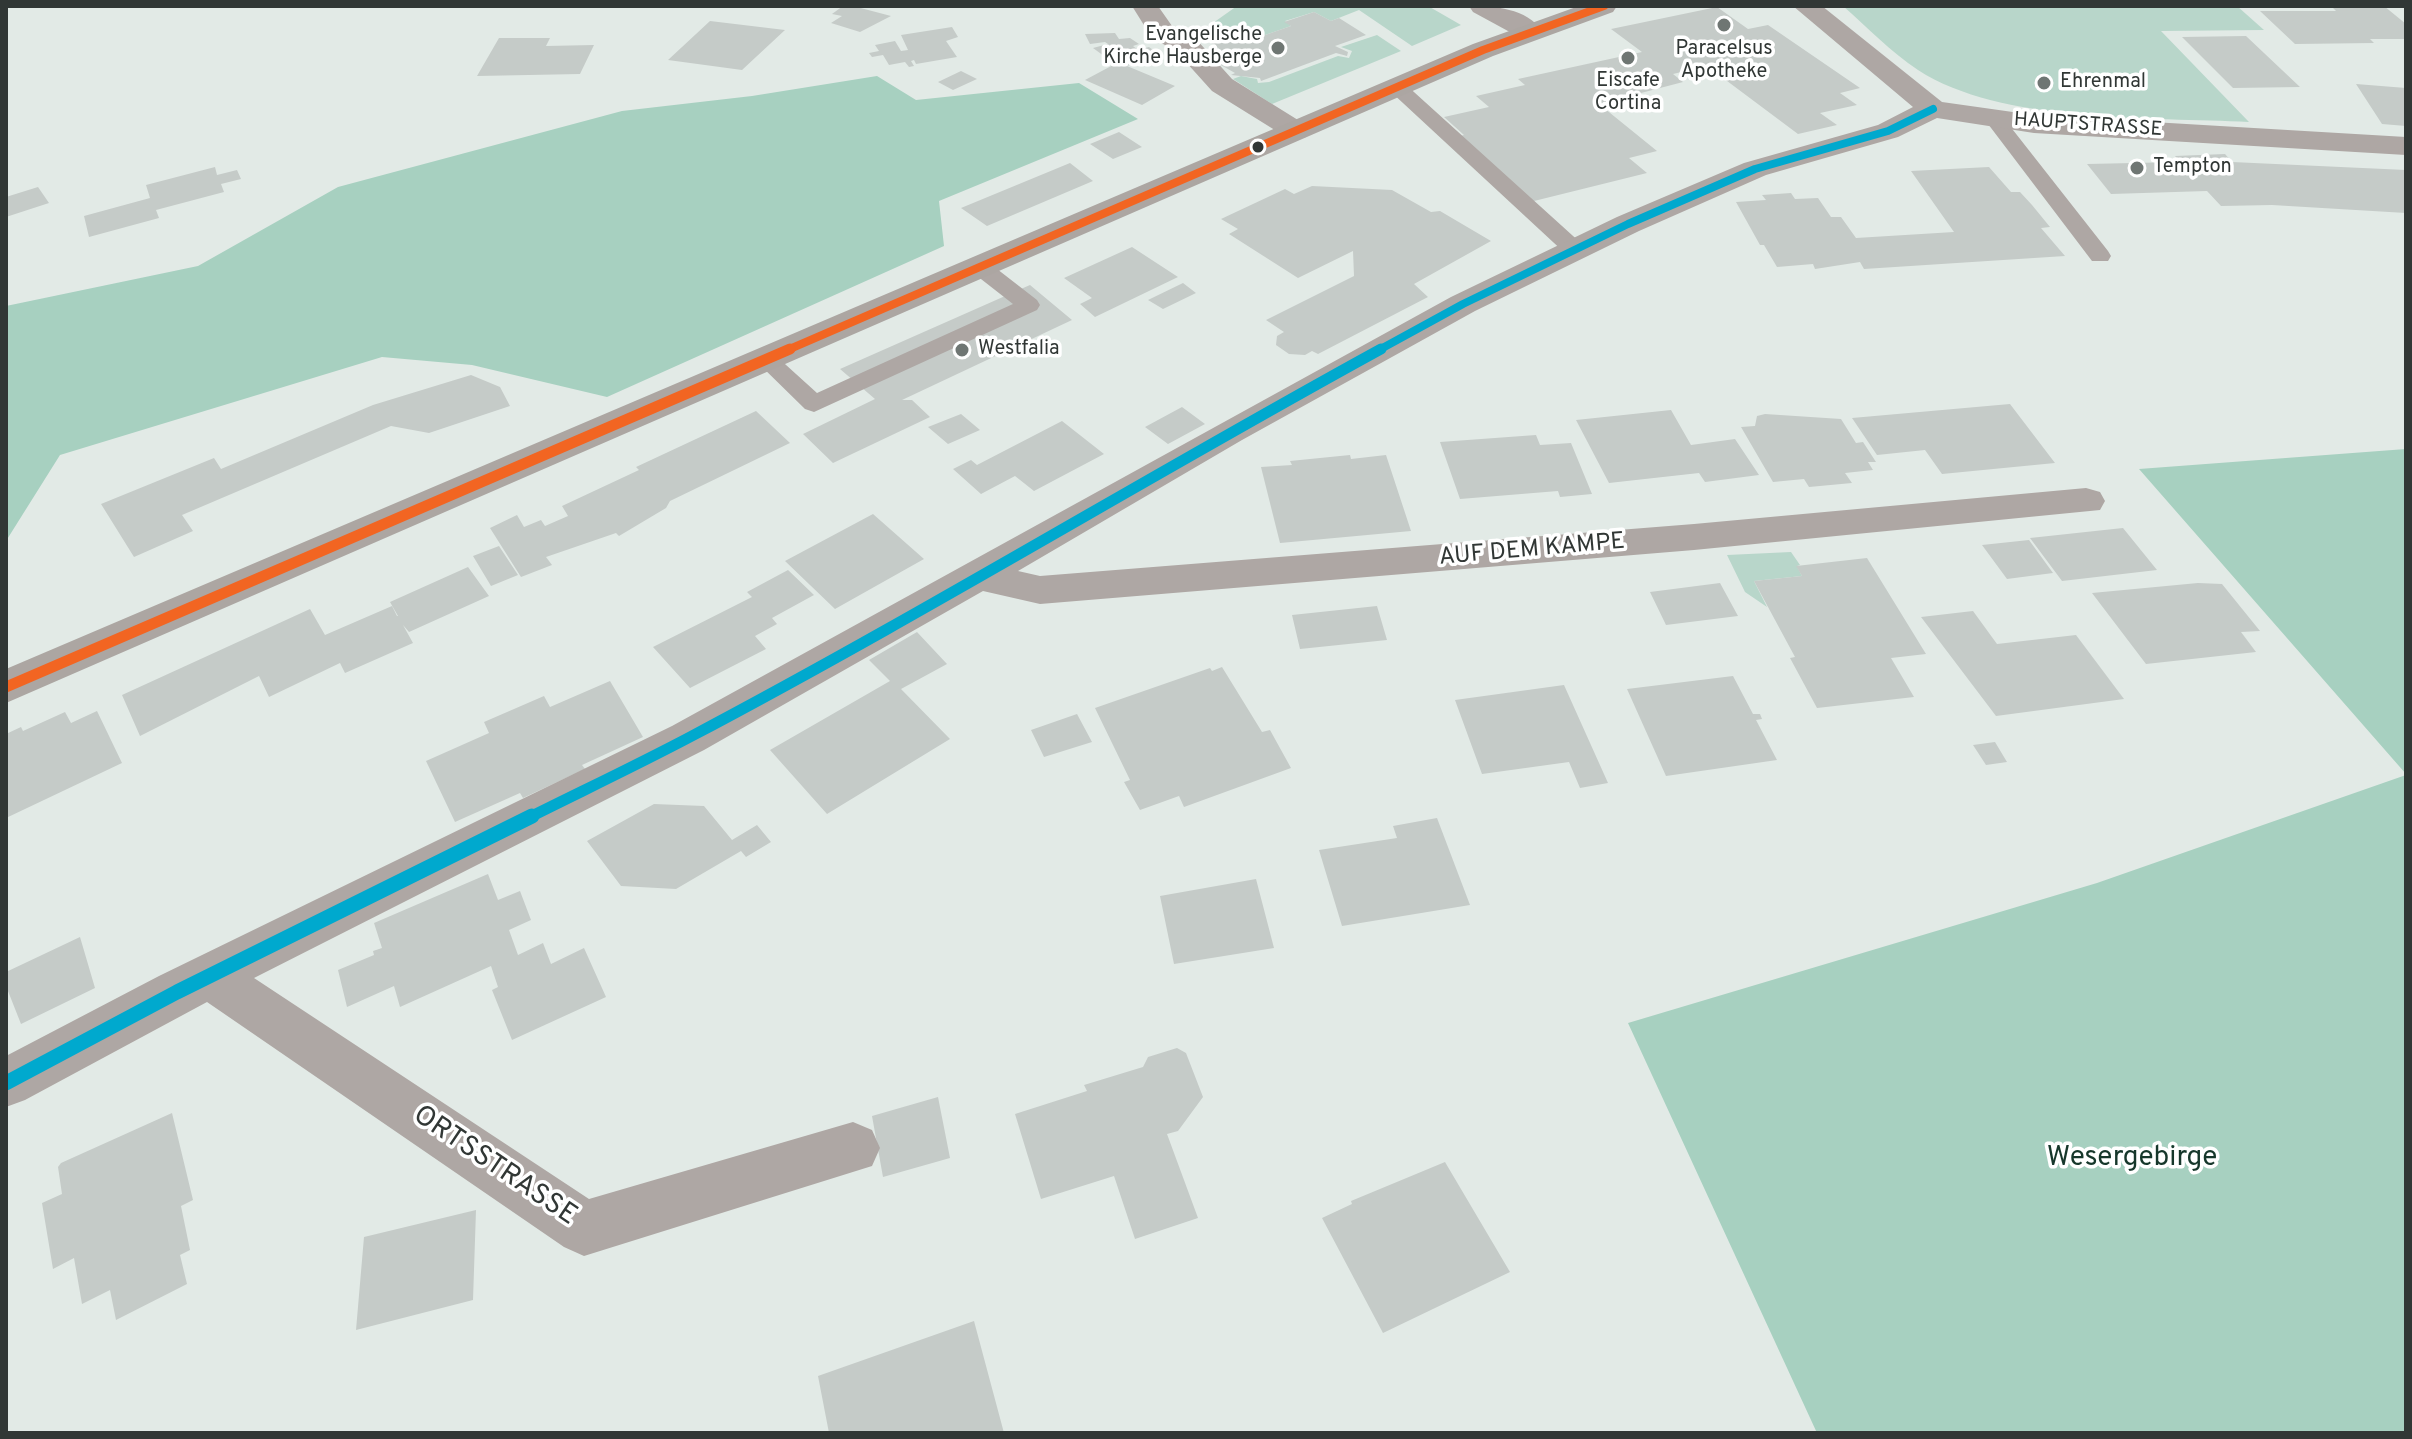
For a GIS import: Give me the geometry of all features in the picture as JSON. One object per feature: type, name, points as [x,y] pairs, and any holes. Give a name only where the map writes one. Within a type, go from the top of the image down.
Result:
[{"type":"main road","points":[[6,687],[1397,87],[1529,31],[1604,6]]},
{"type":"street","points":[[1145,6],[1162,32],[1186,45],[1222,85],[1296,131]]},
{"type":"street","points":[[1482,6],[1529,31]]},
{"type":"street","name":"HAUPTSTRASSE","points":[[1806,6],[1933,109],[1995,120],[2406,146]]},
{"type":"street","points":[[6,1083],[210,976],[688,738],[1229,432],[1463,304],[1755,169],[1888,131],[1933,109]]},
{"type":"street","name":"AUF DEM KAMPE","points":[[978,576],[1040,590],[2086,501]]},
{"type":"street","name":"ORTSSTRASSE","points":[[210,976],[584,1228],[853,1148]]},
{"type":"lane","points":[[1397,87],[1575,250]]},
{"type":"lane","points":[[1995,120],[2100,256]]},
{"type":"lane","points":[[767,360],[814,404],[1029,305],[980,267]]},
{"type":"green space","points":[[1237,6],[1428,6],[1461,25],[1412,46],[1359,10],[1331,21],[1314,12],[1285,21],[1291,26],[1245,42],[1231,33],[1208,41],[1196,35]]},
{"type":"green space","points":[[1843,6],[2237,6],[2264,30],[2161,31],[2249,122],[2124,118],[2034,109],[1991,100],[1952,88],[1918,70]]},
{"type":"green space","points":[[1377,35],[1401,51],[1272,104],[1233,79],[1241,76],[1257,79],[1258,83],[1269,82],[1338,56],[1349,58],[1352,51],[1341,47]]},
{"type":"green space","points":[[877,76],[916,100],[1079,83],[1138,119],[939,201],[944,246],[607,397],[472,365],[382,357],[60,455],[6,541],[6,306],[198,266],[338,187],[622,111],[752,96]]},
{"type":"green space","points":[[2406,449],[2406,774],[2139,469]]},
{"type":"green space","points":[[1791,552],[1800,565],[1797,566],[1802,576],[1754,581],[1767,607],[1745,592],[1727,555]]},
{"type":"green space","name":"Wesergebirge","points":[[2406,775],[2406,1433],[1817,1433],[1628,1023],[2097,883]]},
{"type":"building","points":[[843,6],[891,16],[860,32],[831,23],[842,16],[832,14]]},
{"type":"building","points":[[2384,6],[2406,24],[2406,39],[2370,39],[2374,43],[2295,44],[2260,11],[2336,11],[2332,7]]},
{"type":"building","points":[[1717,7],[1748,29],[1768,25],[1860,88],[1840,93],[1857,105],[1820,113],[1837,125],[1798,134],[1707,66],[1673,74],[1683,82],[1599,104],[1657,151],[1629,158],[1647,173],[1530,202],[1444,117],[1489,107],[1476,96],[1525,85],[1518,79],[1642,52],[1611,29]]},
{"type":"building","name":"Evangelische Kirche Hausberge","points":[[1314,12],[1331,21],[1339,18],[1366,35],[1335,46],[1348,52],[1347,56],[1336,53],[1261,81],[1260,78],[1231,75],[1235,73],[1219,64],[1221,50],[1208,41],[1231,33],[1245,42],[1291,26],[1284,22]]},
{"type":"building","points":[[710,21],[785,30],[742,70],[668,60]]},
{"type":"building","points":[[952,27],[958,37],[946,41],[957,57],[916,64],[914,60],[911,61],[914,66],[909,67],[905,62],[889,65],[883,55],[872,57],[869,53],[879,51],[875,45],[895,41],[901,51],[908,50],[901,35]]},
{"type":"building","points":[[1115,33],[1119,39],[1130,38],[1139,44],[1133,46],[1138,50],[1149,47],[1160,55],[1127,66],[1175,86],[1142,105],[1085,80],[1115,64],[1093,48],[1108,44],[1090,44],[1085,34]]},
{"type":"building","points":[[2246,36],[2300,87],[2233,88],[2182,37]]},
{"type":"building","points":[[499,38],[550,38],[546,46],[594,45],[580,74],[477,76]]},
{"type":"building","points":[[961,71],[977,79],[953,90],[938,82]]},
{"type":"building","points":[[2356,84],[2406,88],[2406,126],[2382,124]]},
{"type":"building","points":[[1119,132],[1142,147],[1113,159],[1090,144]]},
{"type":"building","points":[[2225,154],[2232,162],[2406,170],[2406,213],[2272,205],[2221,206],[2207,191],[2111,194],[2087,164],[2180,162],[2175,156]]},
{"type":"building","points":[[1070,163],[1093,181],[987,226],[961,208]]},
{"type":"building","points":[[215,167],[217,175],[237,170],[241,179],[221,184],[224,192],[156,210],[159,218],[89,237],[84,216],[150,198],[146,185]]},
{"type":"building","points":[[1989,167],[2011,192],[2020,192],[2032,205],[2050,227],[2041,228],[2065,256],[1864,269],[1860,262],[1815,269],[1813,264],[1777,267],[1764,245],[1760,245],[1736,202],[1766,200],[1762,195],[1791,193],[1795,199],[1818,198],[1831,217],[1841,217],[1856,238],[1954,232],[1911,171]]},
{"type":"building","points":[[1312,186],[1392,190],[1431,212],[1440,211],[1491,241],[1414,284],[1428,297],[1318,354],[1312,351],[1305,355],[1289,354],[1276,345],[1277,336],[1284,332],[1266,320],[1354,276],[1353,251],[1298,278],[1229,234],[1238,229],[1221,219],[1285,189],[1294,194]]},
{"type":"building","points":[[38,187],[49,203],[6,217],[6,197]]},
{"type":"building","points":[[1132,247],[1178,277],[1095,317],[1080,304],[1092,298],[1064,278]]},
{"type":"building","points":[[1183,283],[1196,293],[1163,309],[1148,300]]},
{"type":"building","points":[[1030,285],[1072,320],[902,400],[912,400],[930,417],[833,463],[803,434],[875,399],[840,369]]},
{"type":"building","points":[[471,375],[500,387],[510,406],[429,433],[391,426],[182,515],[193,531],[134,557],[101,504],[214,458],[221,469],[373,405]]},
{"type":"building","points":[[2010,404],[2055,463],[1942,474],[1925,450],[1877,455],[1852,418]]},
{"type":"building","points":[[1182,407],[1205,424],[1168,444],[1145,427]]},
{"type":"building","points":[[1671,410],[1691,445],[1735,439],[1759,475],[1705,482],[1699,473],[1609,483],[1576,420]]},
{"type":"building","points":[[756,411],[790,443],[670,501],[666,508],[619,536],[616,533],[546,557],[552,565],[521,577],[490,528],[517,515],[524,527],[541,520],[545,526],[568,516],[562,506],[639,470],[636,467]]},
{"type":"building","points":[[961,414],[980,430],[948,444],[928,427]]},
{"type":"building","points":[[1757,416],[1841,419],[1856,443],[1863,442],[1876,462],[1868,462],[1873,470],[1845,473],[1852,483],[1809,487],[1804,479],[1773,482],[1741,427],[1755,426]]},
{"type":"building","points":[[1062,421],[1104,454],[1034,491],[1015,476],[981,494],[953,469],[971,460],[977,465]]},
{"type":"building","points":[[1536,435],[1540,445],[1571,443],[1592,494],[1560,497],[1558,491],[1460,499],[1440,442]]},
{"type":"building","points":[[1350,455],[1351,459],[1386,455],[1411,531],[1280,543],[1261,467]]},
{"type":"building","points":[[873,514],[924,559],[835,609],[785,561]]},
{"type":"building","points":[[2123,528],[2157,570],[2062,581],[2030,538]]},
{"type":"building","points":[[2029,540],[2053,573],[2007,579],[1982,545]]},
{"type":"building","points":[[499,546],[518,575],[491,586],[473,556]]},
{"type":"building","points":[[1867,558],[1926,654],[1891,658],[1914,697],[1817,708],[1790,658],[1795,657],[1754,581],[1802,576],[1796,566]]},
{"type":"building","points":[[468,567],[489,596],[409,632],[403,625],[413,643],[345,673],[340,663],[269,697],[259,676],[140,736],[122,695],[310,609],[325,635],[392,606],[398,616],[390,602]]},
{"type":"building","points":[[788,570],[814,595],[772,618],[777,624],[755,636],[766,649],[690,688],[653,647],[752,597],[747,592]]},
{"type":"building","points":[[1720,583],[1738,616],[1666,625],[1650,592]]},
{"type":"building","points":[[2198,583],[2222,584],[2260,631],[2241,632],[2256,652],[2146,664],[2092,593]]},
{"type":"building","points":[[1377,606],[1387,640],[1300,649],[1292,615]]},
{"type":"building","points":[[1973,611],[1997,644],[2076,635],[2124,699],[1996,716],[1921,617]]},
{"type":"building","points":[[917,632],[947,664],[901,689],[950,739],[827,814],[770,750],[890,681],[869,660]]},
{"type":"building","points":[[1222,667],[1262,732],[1270,730],[1291,768],[1184,807],[1179,796],[1140,810],[1124,782],[1130,780],[1095,708],[1210,668],[1212,671]]},
{"type":"building","points":[[1733,676],[1753,714],[1760,714],[1762,719],[1756,720],[1777,760],[1666,776],[1627,689]]},
{"type":"building","points":[[610,681],[643,737],[582,765],[585,769],[523,798],[520,793],[455,822],[426,761],[489,733],[484,722],[544,696],[550,707]]},
{"type":"building","points":[[1564,685],[1608,783],[1580,788],[1569,762],[1482,774],[1455,700]]},
{"type":"building","points":[[97,711],[122,763],[6,818],[6,734],[21,727],[23,731],[65,712],[71,723]]},
{"type":"building","points":[[1077,714],[1092,742],[1044,757],[1031,730]]},
{"type":"building","points":[[1995,742],[2007,762],[1986,765],[1973,745]]},
{"type":"building","points":[[654,804],[704,806],[732,840],[757,825],[771,842],[746,857],[741,851],[676,889],[621,886],[587,841]]},
{"type":"building","points":[[1437,818],[1470,905],[1342,926],[1319,850],[1397,838],[1393,826]]},
{"type":"building","points":[[488,874],[498,900],[520,891],[531,920],[509,930],[518,955],[543,943],[551,964],[584,948],[606,997],[512,1040],[492,990],[498,987],[491,966],[400,1007],[394,986],[347,1007],[338,970],[374,955],[373,951],[382,948],[374,923]]},
{"type":"building","points":[[1256,879],[1274,948],[1174,964],[1160,896]]},
{"type":"building","points":[[80,937],[95,988],[21,1024],[6,986],[6,972]]},
{"type":"building","points":[[1177,1048],[1186,1053],[1203,1097],[1178,1131],[1167,1134],[1198,1218],[1135,1239],[1114,1176],[1041,1199],[1015,1114],[1087,1091],[1084,1085],[1143,1067],[1148,1057]]},
{"type":"building","points":[[938,1097],[950,1158],[883,1177],[872,1116]]},
{"type":"building","points":[[172,1113],[193,1200],[181,1206],[190,1250],[180,1255],[187,1284],[116,1320],[110,1290],[82,1304],[74,1258],[53,1269],[42,1203],[62,1194],[58,1167],[61,1163]]},
{"type":"building","points":[[1445,1162],[1510,1272],[1383,1333],[1322,1218],[1352,1204],[1351,1201]]},
{"type":"building","points":[[476,1210],[473,1300],[356,1330],[364,1237]]},
{"type":"building","points":[[974,1321],[1004,1433],[829,1433],[818,1376]]},
{"type":"transit line","points":[[6,687],[1483,50],[1604,6]]},
{"type":"transit line","points":[[6,1083],[177,992],[688,738],[821,666],[1229,432],[1463,304],[1628,224],[1755,169],[1888,131],[1933,109]]},
{"type":"place","name":"Paracelsus Apotheke","points":[[1724,25]]},
{"type":"place","name":"Evangelische Kirche Hausberge","points":[[1278,48]]},
{"type":"place","name":"Eiscafe Cortina","points":[[1628,58]]},
{"type":"place","name":"Ehrenmal","points":[[2044,83]]},
{"type":"place","name":"Tempton","points":[[2137,168]]},
{"type":"place","name":"Westfalia","points":[[962,350]]}]
